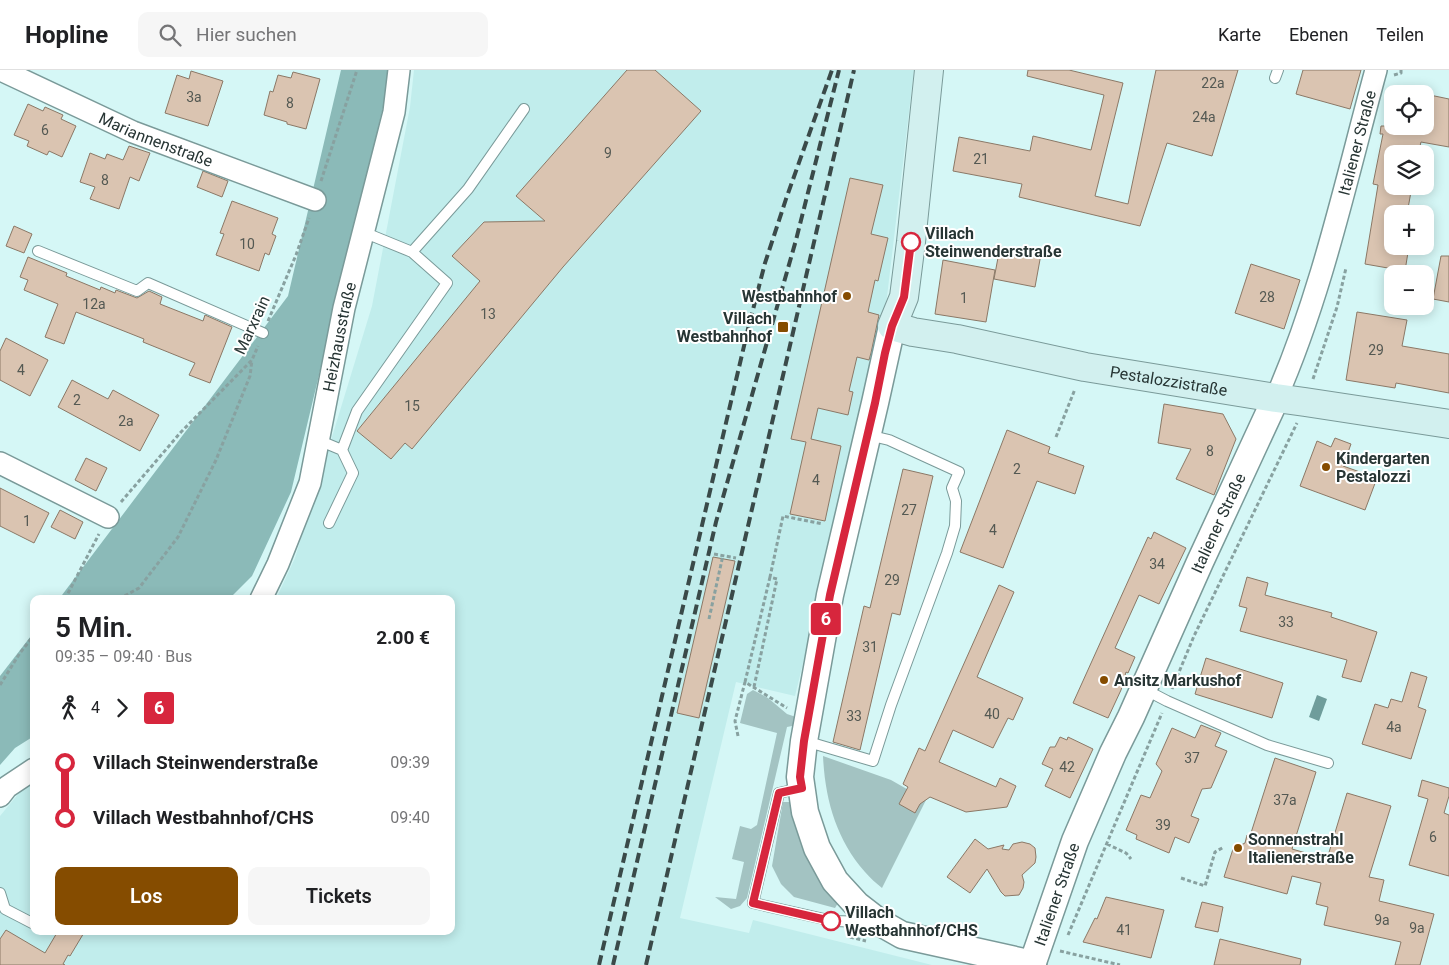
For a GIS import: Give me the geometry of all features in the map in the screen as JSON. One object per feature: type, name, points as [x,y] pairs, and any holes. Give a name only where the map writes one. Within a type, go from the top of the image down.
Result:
[{"type":"main road","points":[[892,326],[904,297],[929,70]]},
{"type":"main road","name":"Pestalozzistraße","points":[[892,326],[913,332],[957,338],[1085,367],[1449,424]]},
{"type":"street","name":"Mariannenstraße","points":[[2,70],[133,132],[315,200]]},
{"type":"street","name":"Heizhausstraße","points":[[263,595],[278,564],[310,483],[344,308],[394,112],[399,70]]},
{"type":"street","name":"Italiener Straße","points":[[1033,965],[1075,841],[1113,753],[1286,375],[1327,258],[1376,70]]},
{"type":"street","points":[[892,326],[830,595],[806,728],[800,777],[805,812],[816,848],[835,881],[857,905],[879,922],[902,935],[1033,965]]},
{"type":"street","points":[[0,463],[108,516]]},
{"type":"street","points":[[0,796],[7,787],[30,772]]},
{"type":"street","points":[[951,946],[976,965]]},
{"type":"lane","points":[[412,252],[468,189],[524,109]]},
{"type":"lane","points":[[342,450],[357,411],[447,283],[412,252],[363,232]]},
{"type":"lane","points":[[38,251],[136,291],[148,283],[263,333]]},
{"type":"lane","points":[[806,728],[873,761],[891,704],[955,526],[956,501],[952,488],[959,472],[889,440],[868,435]]},
{"type":"lane","points":[[318,440],[342,450],[353,473],[330,523]]},
{"type":"lane","points":[[1143,688],[1167,701],[1267,745],[1328,763]]},
{"type":"lane","points":[[802,788],[779,793],[753,903],[833,921],[879,922]]},
{"type":"lane","points":[[0,893],[2,913],[30,923]]},
{"type":"path","name":"Marxrain","points":[[68,595],[108,516],[181,432],[252,360],[296,255],[357,70]]},
{"type":"path","points":[[127,595],[140,588],[178,537],[216,460],[250,376],[252,360]]},
{"type":"path","points":[[1056,437],[1076,387]]},
{"type":"path","points":[[1120,965],[1062,951],[1194,636],[1297,424]]},
{"type":"path","points":[[738,736],[735,721],[770,577],[782,516],[829,525]]},
{"type":"path","points":[[714,554],[736,558]]},
{"type":"path","points":[[709,620],[722,555]]},
{"type":"path","points":[[754,687],[777,578],[770,577]]},
{"type":"path","points":[[0,685],[30,640]]},
{"type":"path","points":[[745,682],[795,713],[806,728]]},
{"type":"path","points":[[1107,844],[1126,853],[1131,858]]},
{"type":"path","points":[[1181,878],[1205,886],[1215,852],[1224,847]]},
{"type":"shaded area","points":[[341,70],[392,70],[291,492],[252,576],[233,595],[62,595],[288,296]]},
{"type":"shaded area","name":"Villach Westbahnhof","points":[[414,70],[914,70],[884,322],[795,696],[736,682],[680,918],[749,933],[753,920],[932,965],[0,965],[0,816],[30,781],[30,935],[455,935],[455,595],[278,595],[295,558],[372,306],[410,107]]},
{"type":"shaded area","points":[[30,637],[30,739],[15,748],[0,765],[0,676]]},
{"type":"shaded area","points":[[753,690],[768,698],[787,714],[799,718],[797,725],[787,727],[747,898],[740,906],[731,909],[715,897],[736,899],[744,862],[732,859],[740,826],[751,829],[757,825],[777,733],[740,723],[747,694]]},
{"type":"shaded area","points":[[1317,695],[1327,699],[1319,721],[1309,717]]},
{"type":"shaded area","points":[[823,756],[891,780],[926,800],[882,888],[855,859],[839,832],[826,788]]},
{"type":"shaded area","points":[[783,802],[789,802],[794,805],[805,852],[817,876],[838,903],[835,908],[794,897],[781,884],[772,866]]},
{"type":"building","points":[[627,70],[655,70],[701,111],[563,267],[412,449],[405,443],[391,459],[357,431],[480,281],[452,256],[484,222],[545,221],[516,196]]},
{"type":"building","points":[[1028,70],[1069,70],[1123,83],[1095,196],[1128,204],[1156,70],[1238,70],[1212,156],[1167,143],[1140,226],[1019,197],[1022,184],[953,171],[959,137],[1030,151],[1033,136],[1091,150],[1104,95],[1027,76]]},
{"type":"building","points":[[1303,70],[1361,70],[1350,109],[1296,94]]},
{"type":"building","points":[[191,71],[223,81],[208,126],[165,113],[177,75],[189,79]]},
{"type":"building","points":[[293,72],[320,79],[306,129],[264,115],[270,91],[273,92],[278,75],[291,78]]},
{"type":"building","points":[[1434,96],[1449,99],[1449,147],[1421,142],[1420,145],[1384,145],[1384,195],[1410,195],[1409,205],[1384,205],[1384,255],[1408,255],[1406,265],[1384,265],[1384,267],[1365,264],[1378,185],[1373,184],[1383,134],[1380,134],[1381,126],[1384,126],[1384,135],[1434,135]]},
{"type":"building","points":[[28,104],[43,111],[45,107],[63,115],[61,119],[76,126],[62,157],[49,151],[47,155],[27,146],[29,141],[14,135]]},
{"type":"building","points":[[129,146],[150,153],[139,181],[130,177],[119,209],[90,199],[95,187],[80,182],[90,153],[105,159],[107,154],[123,160]]},
{"type":"building","points":[[203,171],[228,181],[222,197],[197,187]]},
{"type":"building","name":"Westbahnhof","points":[[850,178],[883,185],[871,234],[888,238],[878,281],[875,280],[868,312],[879,315],[871,353],[869,360],[857,357],[849,391],[853,392],[848,415],[818,408],[811,439],[841,446],[825,521],[790,514],[806,442],[791,439]]},
{"type":"building","points":[[232,201],[278,218],[272,234],[276,236],[269,255],[265,253],[259,271],[216,255],[224,234],[220,233]]},
{"type":"building","points":[[14,226],[32,234],[24,253],[6,246]]},
{"type":"building","points":[[1000,247],[1041,254],[1035,287],[994,279]]},
{"type":"building","points":[[1441,256],[1449,256],[1449,302],[1434,299]]},
{"type":"building","points":[[28,257],[67,273],[66,276],[100,290],[101,287],[115,293],[116,290],[137,298],[149,291],[162,297],[160,304],[203,321],[205,315],[232,327],[210,383],[189,375],[195,363],[143,342],[144,339],[76,312],[64,344],[45,337],[58,304],[24,290],[28,280],[20,277]]},
{"type":"building","points":[[943,260],[995,270],[986,322],[935,314]]},
{"type":"building","points":[[1251,264],[1300,280],[1284,329],[1235,313]]},
{"type":"building","points":[[1357,312],[1407,320],[1402,346],[1449,354],[1449,393],[1396,383],[1395,388],[1346,380]]},
{"type":"building","points":[[6,338],[48,360],[30,396],[0,380],[0,351]]},
{"type":"building","points":[[72,380],[108,399],[113,390],[159,415],[140,451],[58,407]]},
{"type":"building","points":[[1164,404],[1223,414],[1236,439],[1214,495],[1176,479],[1191,449],[1158,443]]},
{"type":"building","points":[[1007,430],[1050,447],[1048,453],[1084,466],[1075,494],[1037,481],[1003,568],[960,552]]},
{"type":"building","points":[[1335,438],[1351,444],[1343,466],[1377,478],[1365,510],[1300,486],[1317,441],[1331,447]]},
{"type":"building","points":[[86,458],[107,468],[96,491],[75,480]]},
{"type":"building","points":[[903,469],[933,476],[900,615],[892,613],[860,750],[833,742],[864,606],[870,608]]},
{"type":"building","points":[[0,488],[49,513],[34,543],[0,526]]},
{"type":"building","points":[[60,510],[83,522],[75,539],[51,527]]},
{"type":"building","points":[[1154,532],[1186,548],[1159,604],[1139,595],[1115,648],[1135,657],[1128,673],[1126,672],[1121,690],[1108,718],[1073,703],[1148,537],[1151,539]]},
{"type":"building","points":[[713,557],[735,561],[699,718],[677,713]]},
{"type":"building","points":[[1247,577],[1268,583],[1265,595],[1332,613],[1331,617],[1377,632],[1361,682],[1342,677],[1347,660],[1240,631],[1247,608],[1239,606]]},
{"type":"building","points":[[999,585],[1014,592],[977,677],[1023,698],[1013,720],[1008,718],[993,748],[953,730],[939,762],[996,787],[1000,778],[1016,786],[1007,807],[966,812],[930,797],[920,804],[915,813],[899,804],[908,787],[903,784],[919,748],[925,751]]},
{"type":"building","points":[[1206,658],[1283,683],[1272,718],[1195,694]]},
{"type":"building","points":[[1411,672],[1427,677],[1418,707],[1426,710],[1411,759],[1362,744],[1375,704],[1388,708],[1391,699],[1402,702]]},
{"type":"building","points":[[1201,725],[1221,733],[1215,746],[1227,751],[1211,788],[1202,789],[1191,816],[1199,819],[1189,843],[1175,837],[1169,853],[1136,839],[1137,835],[1126,830],[1141,795],[1150,798],[1162,771],[1156,764],[1172,728],[1195,738]]},
{"type":"building","points":[[1060,737],[1067,740],[1068,737],[1093,749],[1070,798],[1045,786],[1053,769],[1042,764],[1050,747],[1055,747]]},
{"type":"building","points":[[1275,758],[1316,772],[1292,849],[1327,859],[1347,793],[1391,806],[1369,877],[1384,880],[1379,901],[1434,914],[1420,965],[1395,965],[1401,942],[1324,925],[1328,907],[1316,904],[1321,883],[1292,876],[1287,894],[1224,877],[1233,849],[1245,843],[1247,835],[1250,836]]},
{"type":"building","points":[[1422,780],[1449,788],[1449,796],[1444,813],[1449,815],[1449,876],[1409,865],[1428,799],[1418,796]]},
{"type":"building","points":[[975,839],[988,849],[1004,845],[1002,849],[1009,850],[1013,844],[1022,842],[1030,844],[1035,848],[1035,863],[1022,875],[1024,882],[1019,895],[1005,896],[987,869],[970,893],[947,877]]},
{"type":"building","points":[[1106,897],[1164,910],[1151,958],[1083,942],[1095,918],[1097,919]]},
{"type":"building","points":[[1202,902],[1223,907],[1218,932],[1195,927]]},
{"type":"building","points":[[6,930],[45,953],[56,935],[83,935],[70,956],[68,955],[63,964],[65,965],[0,965],[0,939]]},
{"type":"building","points":[[1220,939],[1301,959],[1300,965],[1214,965]]},
{"type":"railway","points":[[599,965],[765,263],[832,70]]},
{"type":"railway","points":[[613,965],[716,522],[796,240],[839,70]]},
{"type":"railway","points":[[646,965],[854,70]]},
{"type":"bus line","name":"6","points":[[831,921],[753,903],[779,793],[802,788],[800,777],[804,741],[830,595],[885,353],[892,326],[904,297],[911,242]]},
{"type":"place","name":"Villach Steinwenderstraße","points":[[911,242]]},
{"type":"place","name":"Westbahnhof","points":[[847,296]]},
{"type":"place","name":"Villach Westbahnhof","points":[[783,327]]},
{"type":"place","name":"Kindergarten Pestalozzi","points":[[1326,467]]},
{"type":"place","name":"Ansitz Markushof","points":[[1104,680]]},
{"type":"place","name":"Sonnenstrahl Italienerstraße","points":[[1238,848]]},
{"type":"place","name":"Villach Westbahnhof/CHS","points":[[831,921]]}]
